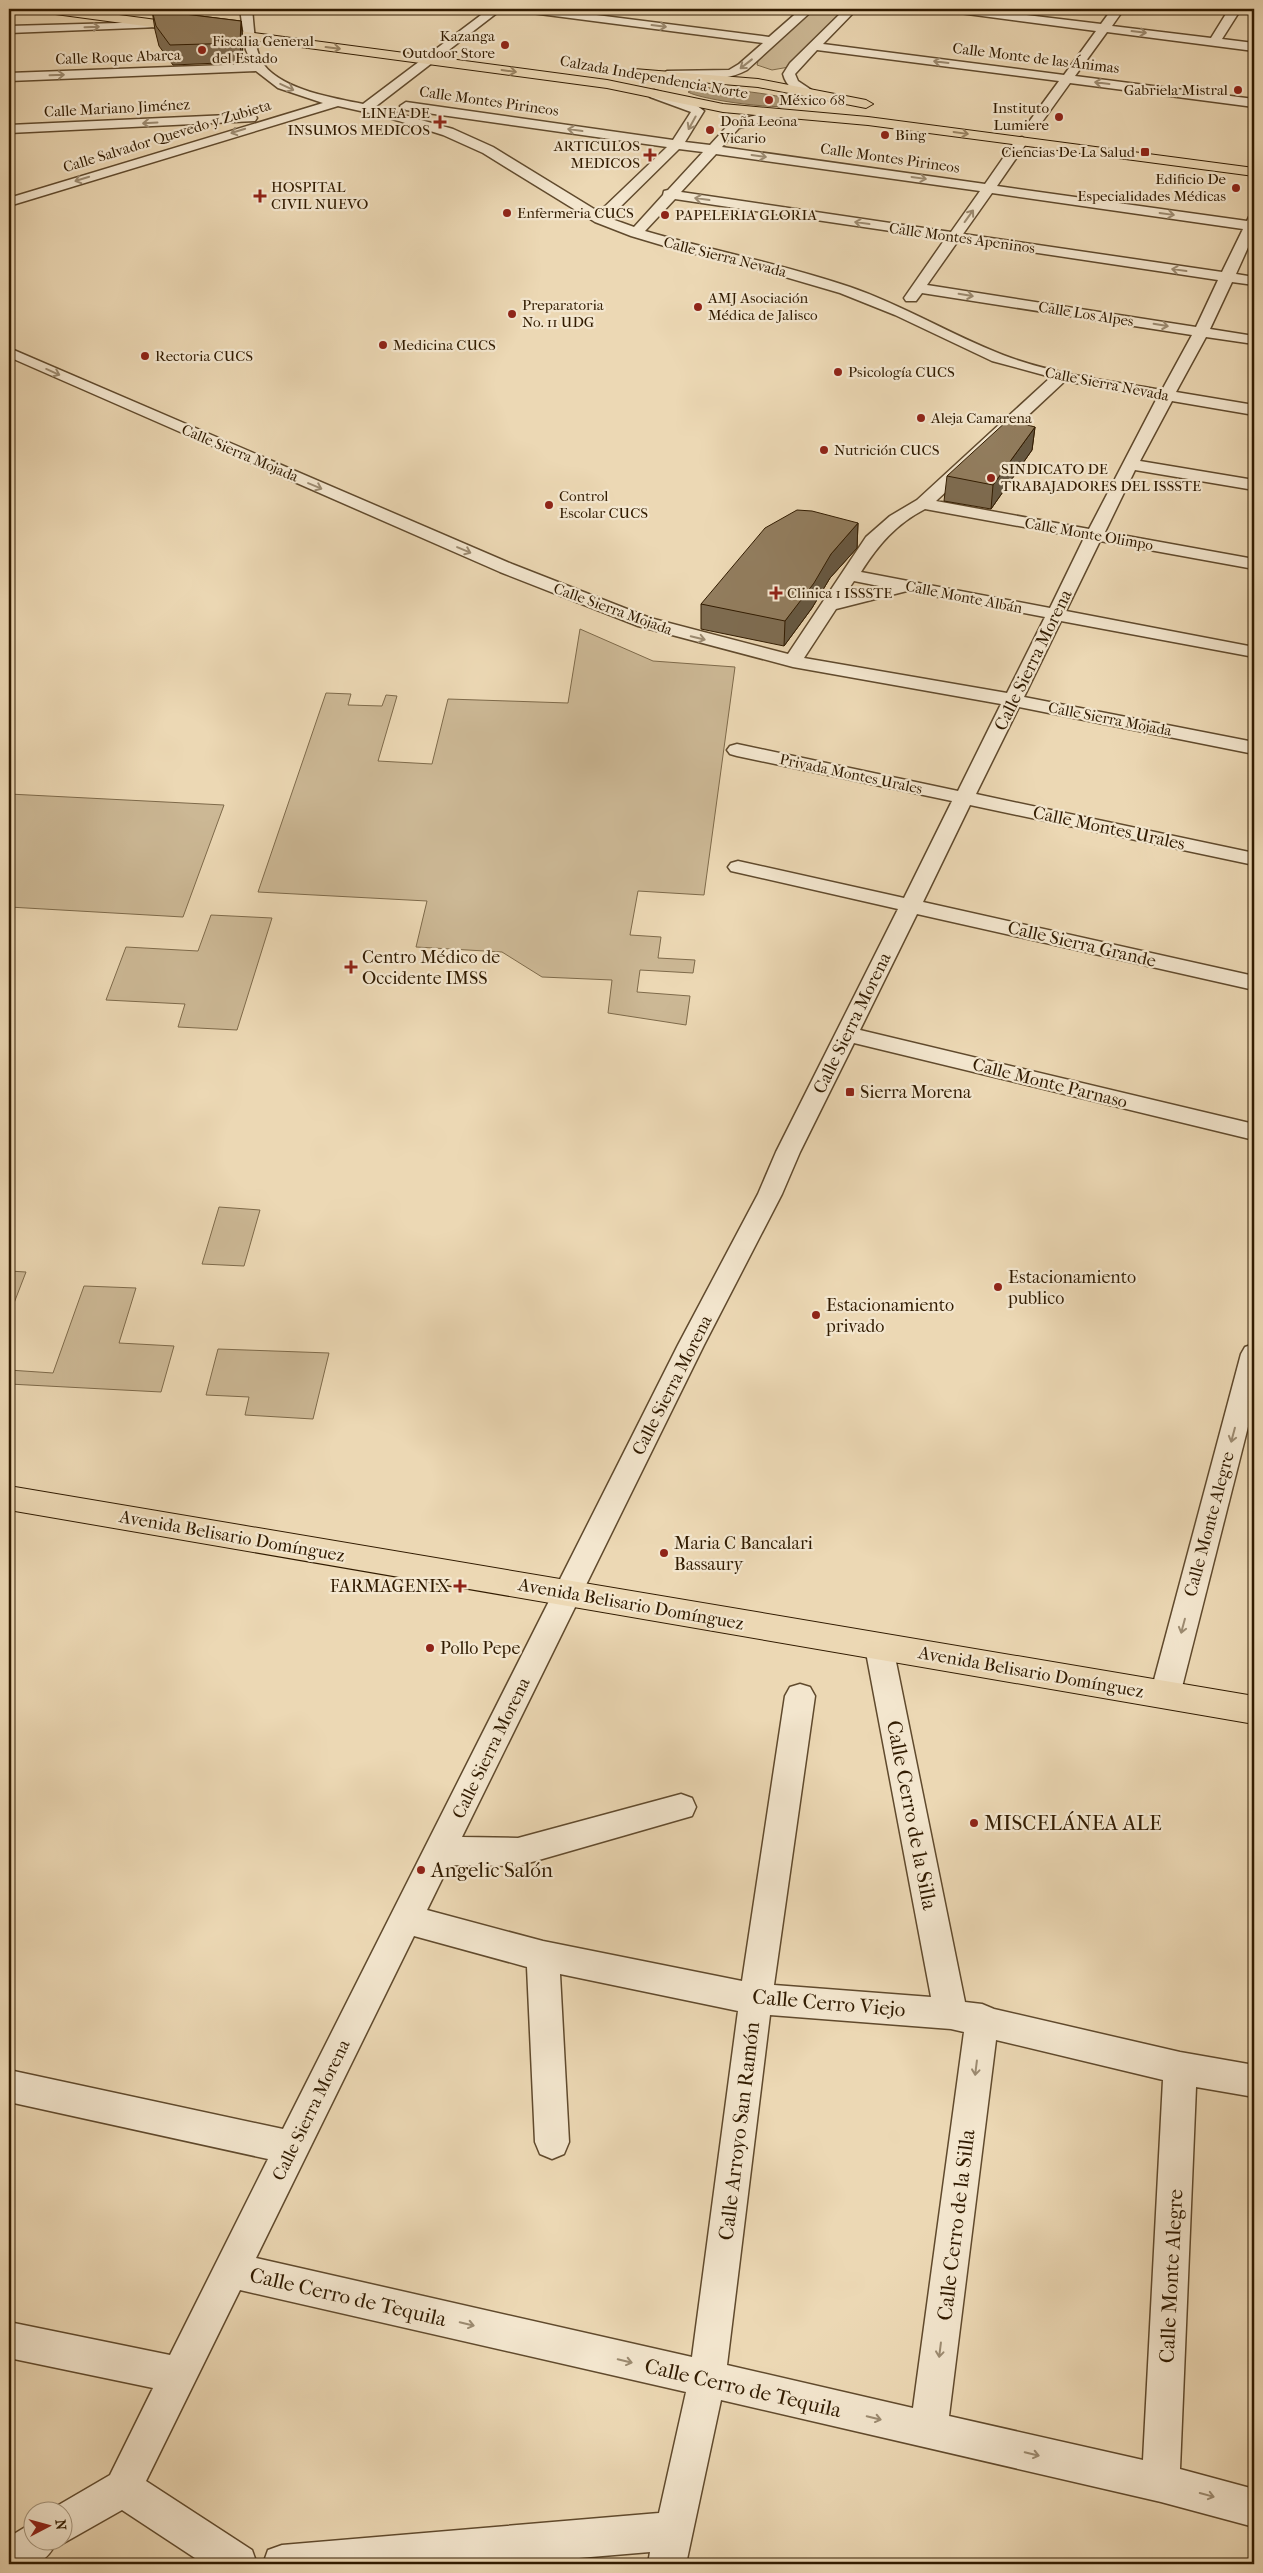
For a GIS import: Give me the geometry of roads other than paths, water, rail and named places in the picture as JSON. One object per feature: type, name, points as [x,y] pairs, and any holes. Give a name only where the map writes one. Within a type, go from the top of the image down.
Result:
[{"type":"main road","name":"Calzada Independencia Norte","points":[[48,9],[650,91],[705,105],[868,121],[1254,172]]},
{"type":"main road","points":[[145,9],[376,39]]},
{"type":"main road","points":[[423,45],[462,50]]},
{"type":"main road","name":"Calzada Independencia Norte","points":[[610,71],[758,83],[876,106]]},
{"type":"main road","points":[[1028,126],[1052,129]]},
{"type":"main road","name":"Avenida Belisario Domínguez","points":[[9,1498],[1254,1710]]},
{"type":"street","points":[[246,9],[250,37],[259,67]]},
{"type":"street","points":[[369,105],[442,47],[496,9]]},
{"type":"street","points":[[524,9],[772,41]]},
{"type":"street","points":[[661,76],[732,73],[743,67],[808,9]]},
{"type":"street","points":[[810,93],[797,88],[789,79],[789,74],[851,9]]},
{"type":"street","points":[[952,9],[1254,47]]},
{"type":"street","points":[[1028,126],[1068,79],[1118,9]]},
{"type":"street","points":[[1214,42],[1235,9]]},
{"type":"street","points":[[247,22],[259,13]]},
{"type":"street","points":[[9,30],[156,25]]},
{"type":"street","name":"Calle Monte de las Ánimas","points":[[814,46],[1254,103]]},
{"type":"street","name":"Calle Roque Abarca","points":[[9,77],[259,67]]},
{"type":"street","name":"Calle Sierra Nevada","points":[[259,67],[282,85],[335,103],[369,105],[429,125],[470,142],[510,163],[600,219],[636,233],[817,281],[900,312],[997,358],[1060,377],[1254,410]]},
{"type":"street","points":[[600,219],[676,144],[689,129],[698,111],[688,105],[657,96],[650,91]]},
{"type":"street","name":"Calle Salvador Quevedo y Zubieta","points":[[9,202],[335,103]]},
{"type":"street","name":"Calle Montes Pirineos","points":[[369,105],[676,144],[1253,224]]},
{"type":"street","points":[[636,233],[669,194],[735,125],[779,113]]},
{"type":"street","name":"Calle Mariano Jiménez","points":[[9,129],[286,117]]},
{"type":"street","points":[[900,312],[1022,141]]},
{"type":"street","points":[[9,191],[50,189]]},
{"type":"street","name":"Calle Montes Apeninos","points":[[669,194],[1254,281]]},
{"type":"street","name":"Calle Sierra Morena","points":[[122,2488],[180,2375],[568,1593],[770,1194],[788,1152],[846,1034],[1130,464],[1201,332],[1253,224]]},
{"type":"street","name":"Calle Los Alpes","points":[[918,288],[1254,340]]},
{"type":"street","name":"Calle Sierra Mojada","points":[[9,352],[497,564],[644,622],[793,661],[1013,700],[1254,748]]},
{"type":"street","points":[[793,661],[872,541],[888,524],[902,514],[923,504],[1060,377]]},
{"type":"street","points":[[1130,464],[1254,485]]},
{"type":"street","name":"Calle Monte Olimpo","points":[[923,504],[1254,564]]},
{"type":"street","name":"Calle Monte Albán","points":[[851,575],[1254,652]]},
{"type":"street","points":[[831,605],[907,586]]},
{"type":"street","name":"Privada Montes Urales","points":[[737,750],[964,798]]},
{"type":"street","name":"Calle Montes Urales","points":[[964,798],[1254,859]]},
{"type":"street","name":"Calle Sierra Grande","points":[[738,867],[1254,983]]},
{"type":"street","name":"Calle Monte Parnaso","points":[[846,1034],[1254,1132]]},
{"type":"street","name":"Calle Monte Alegre","points":[[1164,1695],[1254,1354]]},
{"type":"street","name":"Calle Cerro de la Silla","points":[[879,1646],[966,2016],[929,2430]]},
{"type":"street","name":"Calle Arroyo San Ramón","points":[[671,2548],[707,2380],[756,1999],[800,1696]]},
{"type":"street","points":[[440,1851],[518,1852],[681,1807]]},
{"type":"street","name":"Calle Cerro Viejo","points":[[406,1919],[543,1956],[756,1999],[966,2016],[1180,2068],[1254,2081]]},
{"type":"street","points":[[543,1956],[552,2142]]},
{"type":"street","name":"Calle Monte Alegre","points":[[1161,2483],[1180,2068]]},
{"type":"street","points":[[9,2086],[292,2148]]},
{"type":"street","name":"Calle Cerro de Tequila","points":[[232,2270],[1161,2483],[1254,2508]]},
{"type":"street","points":[[9,2340],[180,2375]]},
{"type":"street","points":[[72,2520],[122,2488],[238,2564]]},
{"type":"street","points":[[282,2564],[671,2548]]},
{"type":"street","points":[[9,2559],[23,2550]]},
{"type":"place","name":"Kazanga Outdoor Store","points":[[505,45]]},
{"type":"place","name":"Fiscalia General del Estado","points":[[202,50]]},
{"type":"place","name":"Gabriela Mistral","points":[[1238,90]]},
{"type":"place","name":"México 68","points":[[769,100]]},
{"type":"place","name":"Instituto Lumiere","points":[[1059,117]]},
{"type":"place","name":"LINEA DE INSUMOS MEDICOS","points":[[440,122]]},
{"type":"place","name":"Doña Leona Vicario","points":[[710,130]]},
{"type":"place","name":"Bing","points":[[885,135]]},
{"type":"place","name":"Ciencias De La Salud","points":[[1145,152]]},
{"type":"place","name":"ARTICULOS MEDICOS","points":[[650,155]]},
{"type":"place","name":"Edificio De Especialidades Médicas","points":[[1236,188]]},
{"type":"place","name":"HOSPITAL CIVIL NUEVO","points":[[260,196]]},
{"type":"place","name":"Enfermeria CUCS","points":[[507,213]]},
{"type":"place","name":"PAPELERIA GLORIA","points":[[665,215]]},
{"type":"place","name":"AMJ Asociación Médica de Jalisco","points":[[698,307]]},
{"type":"place","name":"Preparatoria No. 11 UDG","points":[[512,314]]},
{"type":"place","name":"Medicina CUCS","points":[[383,345]]},
{"type":"place","name":"Rectoria CUCS","points":[[145,356]]},
{"type":"place","name":"Psicología CUCS","points":[[838,372]]},
{"type":"place","name":"Aleja Camarena","points":[[921,418]]},
{"type":"place","name":"Nutrición CUCS","points":[[824,450]]},
{"type":"place","name":"SINDICATO DE TRABAJADORES DEL ISSSTE","points":[[991,478]]},
{"type":"place","name":"Control Escolar CUCS","points":[[549,505]]},
{"type":"place","name":"Clinica 1 ISSSTE","points":[[776,593]]},
{"type":"place","name":"Centro Médico de Occidente IMSS","points":[[351,967]]},
{"type":"place","name":"Sierra Morena","points":[[850,1092]]},
{"type":"place","name":"Estacionamiento publico","points":[[998,1287]]},
{"type":"place","name":"Estacionamiento privado","points":[[816,1315]]},
{"type":"place","name":"Maria C Bancalari Bassaury","points":[[664,1553]]},
{"type":"place","name":"FARMAGENIX","points":[[460,1586]]},
{"type":"place","name":"Pollo Pepe","points":[[430,1648]]},
{"type":"place","name":"MISCELÁNEA ALE","points":[[974,1823]]},
{"type":"place","name":"Angelic Salón","points":[[421,1870]]}]
